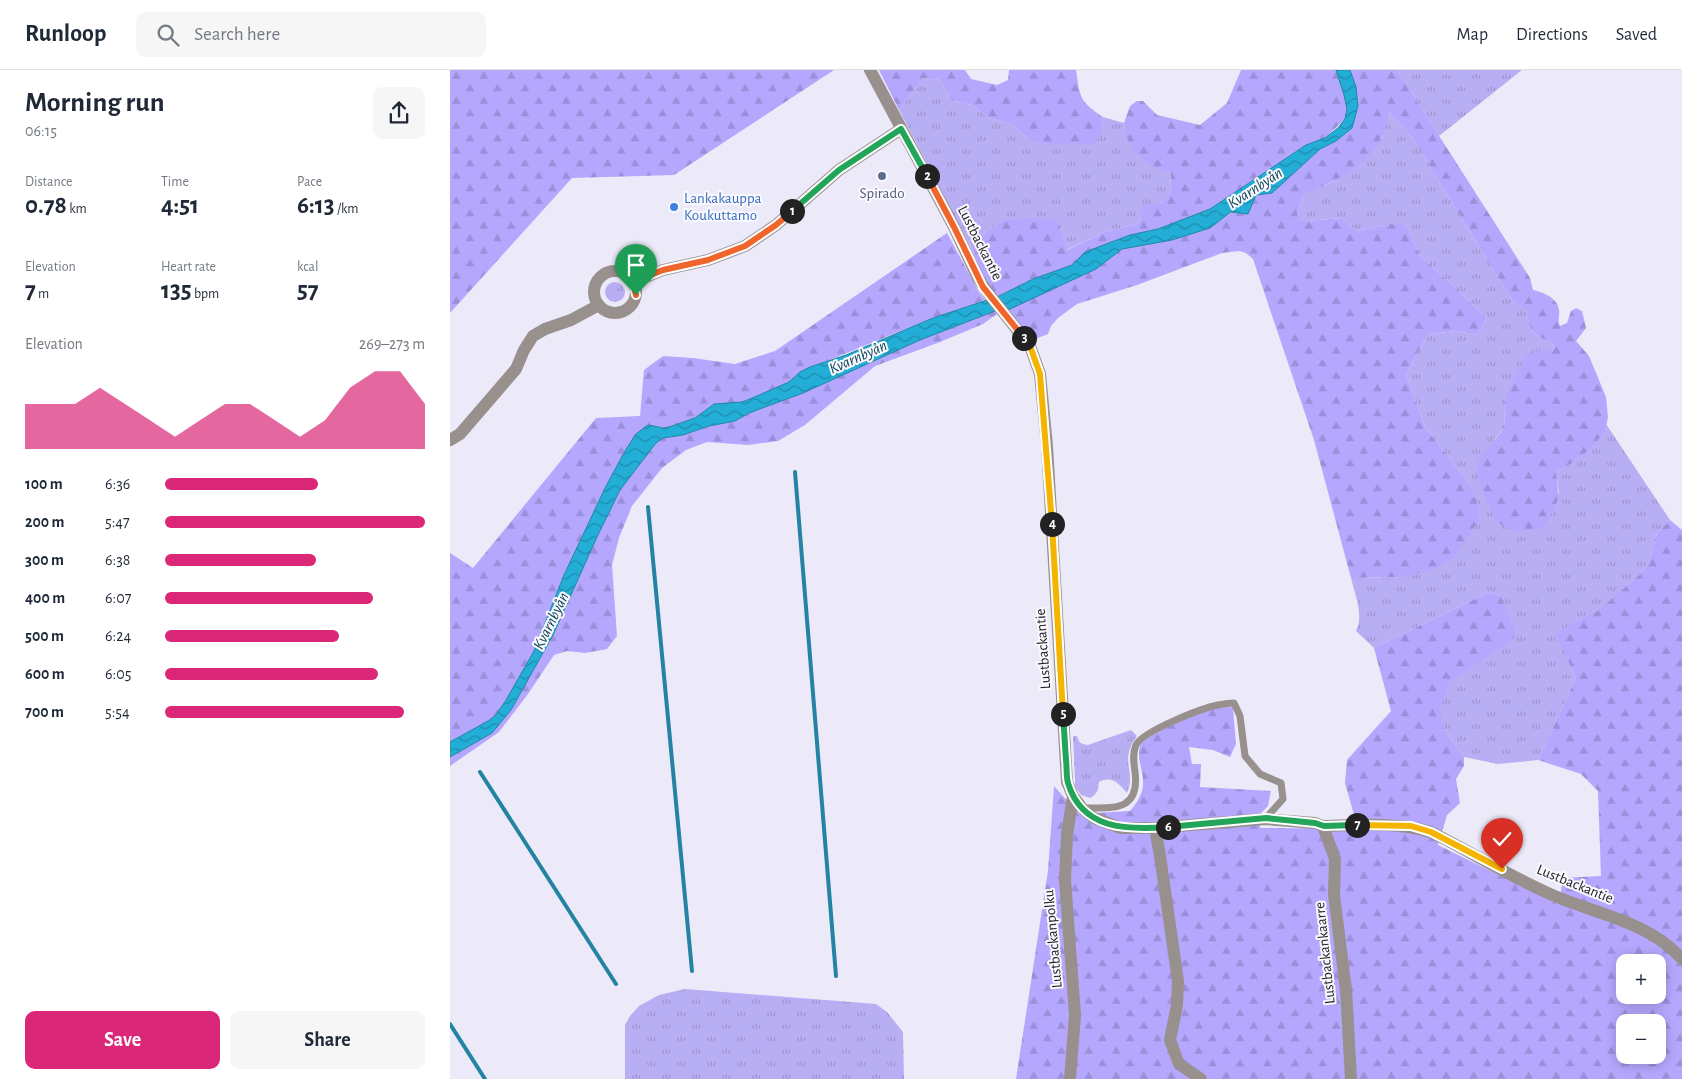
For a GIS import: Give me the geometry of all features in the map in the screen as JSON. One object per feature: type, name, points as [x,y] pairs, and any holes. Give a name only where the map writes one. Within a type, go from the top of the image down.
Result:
[{"type":"street","name":"Lustbackantie","points":[[870,70],[954,227],[978,278],[1030,346],[1040,374],[1047,446],[1067,782],[1073,796],[1082,808],[1094,818],[1121,828],[1155,828],[1266,818],[1315,823],[1324,826],[1411,826],[1431,832],[1550,894],[1618,918],[1647,932],[1673,949],[1682,959]]},
{"type":"street","points":[[633,282],[663,270],[708,260],[745,246],[776,225],[839,170],[901,129]]},
{"type":"street","points":[[610,272],[623,273],[633,282],[636,288],[634,302],[624,311],[610,312],[599,304],[594,292],[595,285],[604,275],[610,272]]},
{"type":"street","points":[[450,440],[460,434],[512,375],[533,336],[545,329],[571,320],[599,304]]},
{"type":"street","name":"Lustbackanpolku","points":[[1070,1079],[1076,1014],[1065,880],[1067,835],[1073,796]]},
{"type":"street","name":"Lustbackankaarre","points":[[1324,826],[1335,859],[1334,895],[1346,990],[1351,1079]]},
{"type":"street","points":[[1155,828],[1178,982],[1177,1005],[1170,1040],[1179,1064],[1201,1079]]},
{"type":"lane","points":[[1082,808],[1116,808],[1131,800],[1137,786],[1134,757],[1136,746],[1141,738],[1163,726],[1218,705],[1234,703],[1240,716],[1245,756],[1260,774],[1281,782],[1283,799],[1266,818]]},
{"type":"green space","points":[[450,70],[834,70],[674,175],[572,178],[450,313]]},
{"type":"green space","points":[[879,70],[965,70],[971,79],[997,85],[1008,80],[1009,70],[1076,70],[1082,98],[1089,107],[1103,117],[1102,132],[1094,144],[1048,144],[1031,141],[1012,124],[989,118],[972,105],[953,101],[940,80],[923,78],[899,110]]},
{"type":"green space","points":[[1241,70],[1336,70],[1347,109],[1345,119],[1325,138],[1306,145],[1210,209],[1158,229],[1130,235],[1085,252],[1072,265],[1033,279],[997,297],[985,280],[971,248],[971,242],[1002,221],[1026,218],[1050,219],[1058,224],[1067,250],[1105,232],[1137,224],[1142,218],[1140,212],[1143,205],[1160,204],[1170,193],[1171,172],[1158,170],[1134,152],[1125,133],[1124,123],[1130,106],[1137,101],[1143,101],[1157,115],[1200,125],[1227,103]]},
{"type":"green space","points":[[1350,70],[1397,70],[1530,278],[1533,290],[1546,294],[1556,302],[1559,310],[1560,326],[1567,323],[1571,311],[1576,308],[1582,311],[1586,328],[1576,341],[1589,356],[1606,397],[1608,417],[1605,432],[1589,450],[1569,465],[1556,471],[1557,502],[1542,529],[1516,531],[1498,523],[1488,505],[1477,476],[1478,461],[1505,427],[1504,401],[1527,355],[1535,351],[1552,351],[1555,347],[1533,331],[1527,310],[1512,300],[1412,137],[1389,112],[1383,136],[1366,158],[1337,179],[1304,195],[1297,214],[1299,220],[1306,221],[1342,218],[1357,231],[1390,224],[1403,224],[1409,231],[1419,254],[1487,318],[1477,335],[1457,331],[1428,334],[1406,374],[1425,427],[1470,485],[1479,508],[1477,523],[1453,558],[1433,570],[1403,577],[1351,578],[1314,440],[1253,259],[1246,253],[1239,251],[1222,253],[1137,285],[1077,304],[1058,318],[1051,326],[1048,334],[1030,341],[1004,309],[1096,269],[1122,249],[1172,240],[1210,228],[1256,195],[1272,192],[1320,149],[1336,141],[1352,128],[1356,87]]},
{"type":"green space","points":[[1397,70],[1522,70],[1439,136]]},
{"type":"green space","points":[[923,78],[940,80],[953,101],[972,105],[989,118],[1012,124],[1031,141],[1102,132],[1103,117],[1124,123],[1125,133],[1171,172],[1170,193],[1137,224],[1105,232],[1066,250],[1002,221],[971,242],[971,248],[899,110]]},
{"type":"green space","points":[[1389,112],[1412,137],[1512,300],[1528,310],[1529,321],[1533,331],[1555,347],[1552,351],[1535,351],[1504,401],[1505,427],[1494,440],[1559,493],[1556,471],[1569,465],[1605,432],[1606,424],[1670,520],[1657,533],[1649,562],[1639,575],[1599,611],[1556,633],[1576,678],[1538,760],[1498,764],[1464,757],[1444,730],[1439,710],[1450,682],[1500,595],[1487,593],[1374,648],[1356,631],[1359,612],[1351,578],[1403,577],[1470,485],[1425,427],[1406,374],[1428,334],[1457,331],[1477,335],[1487,318],[1419,254],[1409,231],[1390,224],[1357,231],[1342,218],[1298,220],[1297,214],[1304,195],[1332,182],[1382,138]]},
{"type":"green space","points":[[947,233],[985,300],[933,318],[800,372],[790,382],[742,402],[714,404],[695,418],[669,427],[663,428],[649,425],[645,427],[625,451],[606,486],[564,575],[534,651],[506,700],[495,716],[450,742],[450,553],[473,568],[596,418],[640,416],[644,370],[663,356],[735,364],[775,351]]},
{"type":"green space","points":[[615,282],[622,285],[625,292],[622,299],[615,302],[608,299],[605,292],[608,285]]},
{"type":"green space","points":[[995,311],[997,314],[983,324],[875,366],[805,425],[778,441],[748,445],[707,442],[686,450],[662,468],[632,506],[619,538],[612,565],[617,636],[607,649],[585,653],[567,651],[554,655],[528,694],[499,732],[450,766],[450,757],[492,733],[511,710],[553,635],[620,490],[656,443],[663,438],[683,435],[709,426],[735,421],[749,413],[803,393],[920,340]]},
{"type":"green space","points":[[1670,520],[1682,530],[1682,1079],[1016,1079],[1048,871],[1054,786],[1079,814],[1130,811],[1139,799],[1143,788],[1139,760],[1140,746],[1166,728],[1194,715],[1227,706],[1233,708],[1236,744],[1230,757],[1213,750],[1189,747],[1192,764],[1201,764],[1200,787],[1271,791],[1268,806],[1259,815],[1260,828],[1358,829],[1345,783],[1347,760],[1391,711],[1374,648],[1487,593],[1500,595],[1515,631],[1514,638],[1450,682],[1440,710],[1444,730],[1464,757],[1464,766],[1456,779],[1460,803],[1447,815],[1438,845],[1560,905],[1562,878],[1601,876],[1598,791],[1581,774],[1538,760],[1576,678],[1555,633],[1599,610],[1639,575],[1649,562],[1657,533]]},
{"type":"green space","points":[[1131,730],[1137,736],[1129,753],[1130,785],[1127,793],[1115,782],[1104,780],[1099,782],[1096,793],[1090,798],[1081,795],[1075,786],[1073,736],[1077,736],[1081,743],[1088,745]]},
{"type":"green space","points":[[685,989],[876,1004],[887,1012],[903,1032],[904,1079],[625,1079],[625,1025],[630,1016],[639,1006],[659,995]]},
{"type":"water","name":"Kvarnbyån","points":[[1336,70],[1350,70],[1356,87],[1358,106],[1352,128],[1336,141],[1320,149],[1272,193],[1256,195],[1248,214],[1231,212],[1210,228],[1172,240],[1122,249],[1096,269],[1010,309],[995,311],[920,340],[803,393],[749,413],[735,421],[709,426],[683,435],[663,438],[656,443],[620,490],[553,635],[511,710],[492,733],[450,757],[450,742],[495,716],[506,700],[534,651],[564,575],[606,486],[636,434],[645,427],[649,425],[663,428],[669,427],[695,418],[714,404],[742,402],[750,399],[789,382],[800,372],[810,367],[846,355],[933,318],[999,296],[1033,279],[1072,265],[1085,252],[1130,235],[1158,229],[1210,209],[1306,145],[1325,138],[1338,128],[1345,119],[1347,109]]},
{"type":"waterway","points":[[795,472],[836,976]]},
{"type":"waterway","points":[[648,507],[692,971]]},
{"type":"waterway","points":[[480,772],[616,984]]},
{"type":"waterway","points":[[450,1024],[485,1079]]},
{"type":"place","name":"Spirado","points":[[882,176]]},
{"type":"place","name":"Lankakauppa Koukuttamo","points":[[674,207]]},
{"type":"route","points":[[636,295],[636,288],[633,282],[663,270],[708,260],[745,246],[776,225],[839,170],[901,129],[954,227],[978,278],[1030,346],[1040,374],[1047,446],[1067,782],[1073,796],[1082,808],[1094,818],[1121,828],[1155,828],[1266,818],[1315,823],[1324,826],[1411,826],[1431,832],[1502,869]]}]
